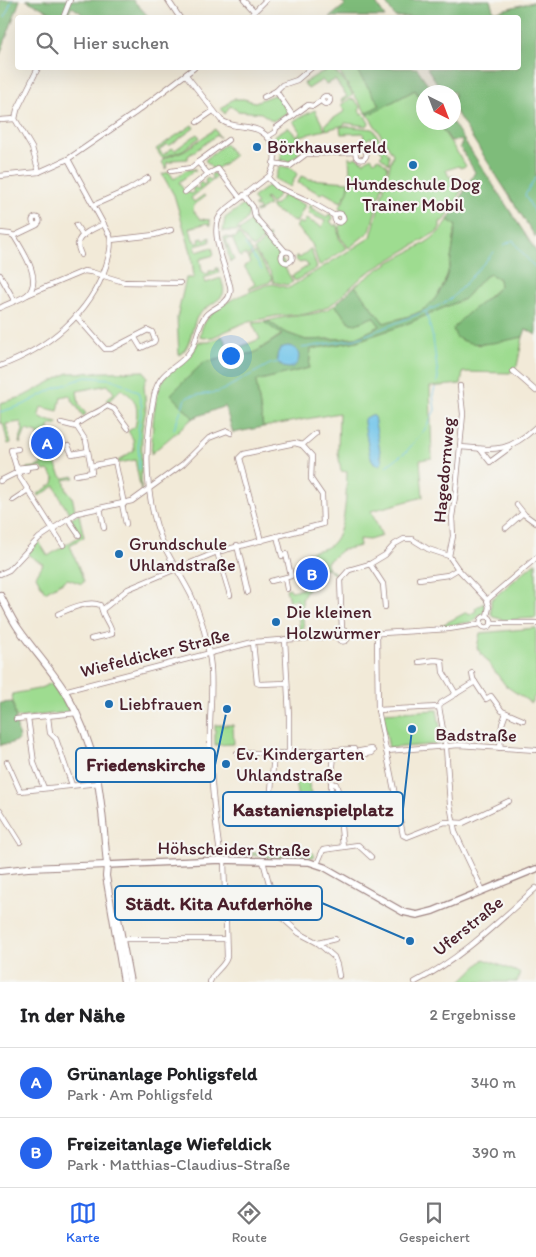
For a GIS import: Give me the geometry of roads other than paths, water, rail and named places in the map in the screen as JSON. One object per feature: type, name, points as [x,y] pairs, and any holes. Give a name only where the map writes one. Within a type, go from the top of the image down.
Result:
[{"type":"main road","points":[[0,595],[18,629],[64,691],[77,713],[94,759],[99,783],[107,865],[130,982]]},
{"type":"main road","points":[[107,865],[106,876],[124,982]]},
{"type":"main road","name":"Höhscheider Straße","points":[[0,871],[107,865]]},
{"type":"street","points":[[64,15],[70,0]]},
{"type":"street","points":[[168,0],[178,15]]},
{"type":"street","points":[[244,0],[254,11]]},
{"type":"street","points":[[251,15],[266,0]]},
{"type":"street","points":[[37,70],[17,110],[15,119],[32,148],[39,172]]},
{"type":"street","points":[[0,176],[39,172],[68,159],[127,119],[192,70]]},
{"type":"street","points":[[264,96],[276,91],[282,85],[297,80],[309,70]]},
{"type":"street","points":[[186,75],[226,124],[257,130],[267,137],[275,151],[274,163],[268,178],[222,212],[216,223],[217,241],[230,288],[230,295],[225,302],[206,315],[200,324],[190,352],[167,372],[156,388],[149,425],[149,489],[158,531],[200,614],[209,654],[211,693],[210,740],[214,808],[223,860],[227,954],[222,967],[213,974],[210,982]]},
{"type":"street","points":[[276,91],[293,116]]},
{"type":"street","points":[[267,137],[275,132],[276,128],[308,105],[313,106],[322,100]]},
{"type":"street","points":[[197,122],[213,110]]},
{"type":"street","points":[[0,120],[15,119]]},
{"type":"street","points":[[172,171],[191,168],[228,140]]},
{"type":"street","points":[[274,163],[290,166],[306,154],[356,152]]},
{"type":"street","points":[[0,366],[33,351],[76,316],[91,298],[102,276],[108,257],[110,240],[104,224],[68,159]]},
{"type":"street","points":[[198,162],[208,174]]},
{"type":"street","points":[[185,192],[208,174],[218,169],[253,207],[255,217],[285,252]]},
{"type":"street","points":[[94,205],[128,190],[148,178]]},
{"type":"street","points":[[268,178],[276,187],[309,201],[335,216]]},
{"type":"street","points":[[81,255],[77,244],[83,236],[104,224]]},
{"type":"street","points":[[14,236],[38,225]]},
{"type":"street","points":[[76,225],[83,236]]},
{"type":"street","points":[[110,240],[154,235],[171,230]]},
{"type":"street","points":[[0,233],[14,236],[33,273],[33,287],[27,295]]},
{"type":"street","points":[[0,308],[14,300],[81,272],[91,272],[124,282],[180,283]]},
{"type":"street","points":[[0,275],[14,300]]},
{"type":"street","points":[[76,316],[105,349],[111,349],[149,330],[155,340],[141,348],[135,338]]},
{"type":"street","points":[[513,371],[536,391]]},
{"type":"street","name":"Hagedornweg","points":[[449,556],[454,529],[452,517],[463,414],[460,386]]},
{"type":"street","points":[[77,428],[77,424],[90,414],[95,414],[107,406],[114,409],[128,428]]},
{"type":"street","points":[[61,424],[77,428],[86,440],[92,472],[76,474]]},
{"type":"street","points":[[480,449],[490,462],[536,427]]},
{"type":"street","points":[[0,574],[9,570],[33,544],[76,513],[132,501],[183,464],[209,438],[227,431],[231,432]]},
{"type":"street","points":[[302,445],[316,433]]},
{"type":"street","points":[[102,610],[128,589],[217,552],[237,545],[260,541],[323,524],[322,495],[311,479],[312,456],[302,445],[294,443],[243,454],[239,458],[260,541]]},
{"type":"street","points":[[460,447],[496,449],[514,445]]},
{"type":"street","points":[[68,446],[72,454],[88,451]]},
{"type":"street","points":[[18,449],[11,450],[17,470],[63,545]]},
{"type":"street","points":[[91,466],[116,461],[126,524]]},
{"type":"street","points":[[0,481],[17,470],[36,466]]},
{"type":"street","points":[[17,470],[27,470]]},
{"type":"street","points":[[13,500],[28,490]]},
{"type":"street","points":[[517,505],[536,524]]},
{"type":"street","points":[[100,508],[104,528]]},
{"type":"street","points":[[506,528],[523,513]]},
{"type":"street","points":[[68,518],[79,534]]},
{"type":"street","points":[[271,581],[291,576],[286,554],[282,556],[277,536]]},
{"type":"street","points":[[338,636],[342,630],[340,580],[349,570],[370,564],[385,555],[395,544],[408,539],[416,540],[428,549],[449,556],[458,569],[487,600],[489,607],[487,616]]},
{"type":"street","points":[[237,545],[248,592]]},
{"type":"street","points":[[217,552],[230,595]]},
{"type":"street","points":[[487,600],[536,558]]},
{"type":"street","points":[[370,564],[383,584],[385,608]]},
{"type":"street","points":[[419,579],[446,575],[458,569]]},
{"type":"street","points":[[285,578],[287,589]]},
{"type":"street","points":[[58,614],[76,607],[96,603],[100,605],[112,634],[91,639]]},
{"type":"street","points":[[487,616],[490,618],[491,623],[536,623]]},
{"type":"street","points":[[480,624],[481,619],[487,616]]},
{"type":"street","name":"Wiefeldicker Straße","points":[[64,691],[253,642],[338,636],[343,642],[348,640],[349,635],[449,630],[480,624],[485,628],[489,627],[491,623]]},
{"type":"street","points":[[342,630],[346,630],[349,635]]},
{"type":"street","points":[[377,634],[378,710],[402,833],[407,837],[445,822],[463,823],[509,801]]},
{"type":"street","points":[[285,639],[289,753]]},
{"type":"street","name":"Wiefeldicker Straße","points":[[253,642],[256,680],[260,684],[287,683]]},
{"type":"street","points":[[418,662],[442,660],[443,672],[456,694]]},
{"type":"street","points":[[472,674],[486,699],[491,696],[502,711],[523,720]]},
{"type":"street","points":[[475,682],[441,703],[439,707],[446,746],[455,832],[483,891]]},
{"type":"street","points":[[378,710],[439,707]]},
{"type":"street","points":[[16,719],[77,713]]},
{"type":"street","points":[[500,748],[502,724],[506,713]]},
{"type":"street","points":[[48,717],[50,733],[56,739],[72,785]]},
{"type":"street","points":[[28,718],[34,763],[44,788]]},
{"type":"street","name":"Badstraße","points":[[237,753],[289,753],[354,749],[355,752],[363,752],[371,749],[373,751],[386,751],[466,745],[536,750]]},
{"type":"street","points":[[334,750],[330,778],[332,807],[337,815],[340,816]]},
{"type":"street","points":[[274,753],[271,791],[274,802]]},
{"type":"street","points":[[7,762],[20,791],[99,783]]},
{"type":"street","points":[[331,784],[336,784],[343,808],[340,816],[343,847]]},
{"type":"street","points":[[0,810],[20,842]]},
{"type":"street","points":[[316,864],[323,850],[358,845],[371,857]]},
{"type":"street","name":"Höhscheider Straße","points":[[107,865],[223,860],[305,862],[316,864],[398,910],[413,915],[427,913],[535,871]]},
{"type":"street","points":[[263,861],[278,914],[299,933],[318,943],[335,959],[339,976]]},
{"type":"street","name":"Uferstraße","points":[[416,982],[434,972],[476,940],[536,888]]},
{"type":"street","points":[[121,939],[226,939]]},
{"type":"street","points":[[318,943],[335,939]]},
{"type":"water","points":[[288,346],[296,349],[299,357],[296,365],[288,368],[280,365],[277,357],[280,349]]},
{"type":"water","points":[[371,415],[374,416],[382,463],[379,465],[374,464],[370,456],[364,423],[364,419]]},
{"type":"waterway","points":[[5,17],[12,0]]},
{"type":"waterway","points":[[536,177],[525,195],[536,215]]},
{"type":"waterway","points":[[504,245],[513,240],[535,267]]},
{"type":"waterway","points":[[245,244],[262,270]]},
{"type":"waterway","points":[[302,348],[356,339],[436,307],[451,299],[494,252]]},
{"type":"waterway","points":[[426,312],[433,338],[438,376],[437,383]]},
{"type":"waterway","points":[[174,429],[185,399],[190,396],[219,392],[270,364],[279,362]]},
{"type":"waterway","points":[[0,412],[23,405],[53,389],[86,377],[111,379],[124,384]]},
{"type":"waterway","points":[[127,386],[138,392],[142,407],[138,432],[139,470]]},
{"type":"waterway","points":[[386,466],[406,452],[425,429],[435,410],[433,394],[435,388]]},
{"type":"place","name":"Börkhauserfeld","points":[[257,147]]},
{"type":"place","name":"Hundeschule Dog Trainer Mobil","points":[[413,165]]},
{"type":"place","name":"Grünanlage Pohligsfeld","points":[[47,443]]},
{"type":"place","name":"Grundschule Uhlandstraße","points":[[119,554]]},
{"type":"place","name":"Freizeitanlage Wiefeldick","points":[[312,574]]},
{"type":"place","name":"Die kleinen Holzwürmer","points":[[276,622]]},
{"type":"place","name":"Liebfrauen","points":[[109,704]]},
{"type":"place","name":"Friedenskirche","points":[[227,709]]},
{"type":"place","name":"Kastanienspielplatz","points":[[412,729]]},
{"type":"place","name":"Ev. Kindergarten Uhlandstraße","points":[[226,764]]},
{"type":"place","name":"Städt. Kita Aufderhöhe","points":[[410,941]]}]
